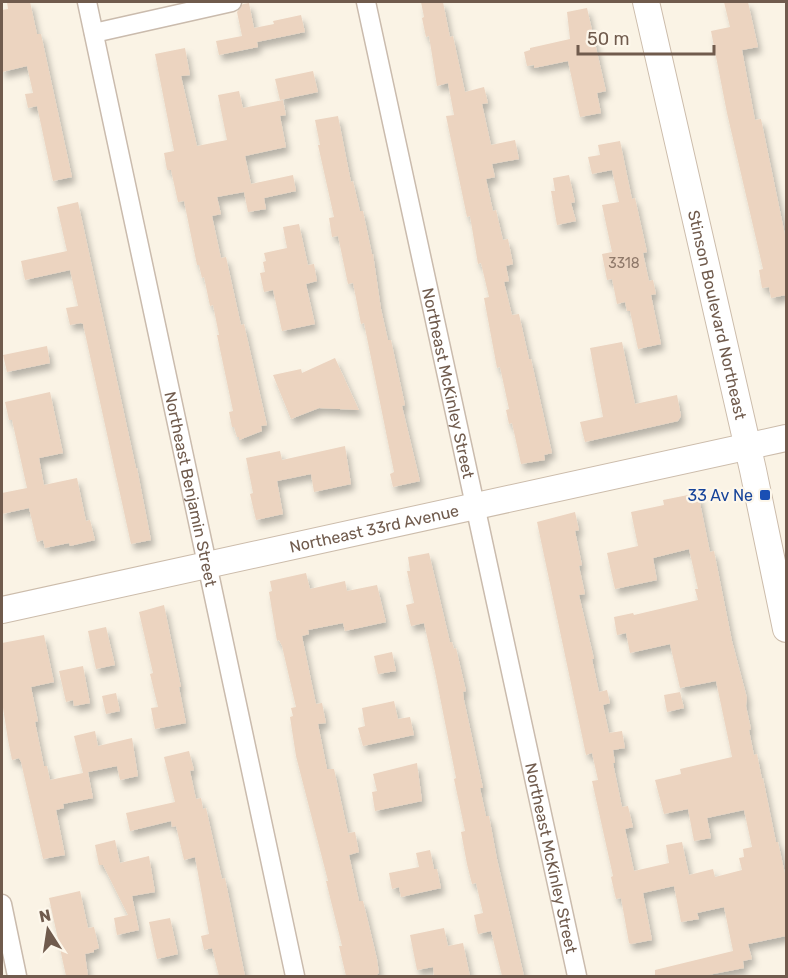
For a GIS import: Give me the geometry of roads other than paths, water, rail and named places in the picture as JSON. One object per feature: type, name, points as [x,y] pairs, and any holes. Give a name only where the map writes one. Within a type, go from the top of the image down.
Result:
[{"type":"street","name":"Northeast Benjamin Street","points":[[87,2],[295,976]]},
{"type":"street","points":[[94,33],[232,2]]},
{"type":"street","name":"Northeast McKinley Street","points":[[366,2],[577,976]]},
{"type":"street","name":"Stinson Boulevard Northeast","points":[[646,2],[748,446],[786,630]]},
{"type":"street","name":"Northeast 33rd Avenue","points":[[2,610],[786,438]]},
{"type":"street","points":[[2,904],[17,976]]},
{"type":"place","name":"33 Av Ne","points":[[765,495]]}]
